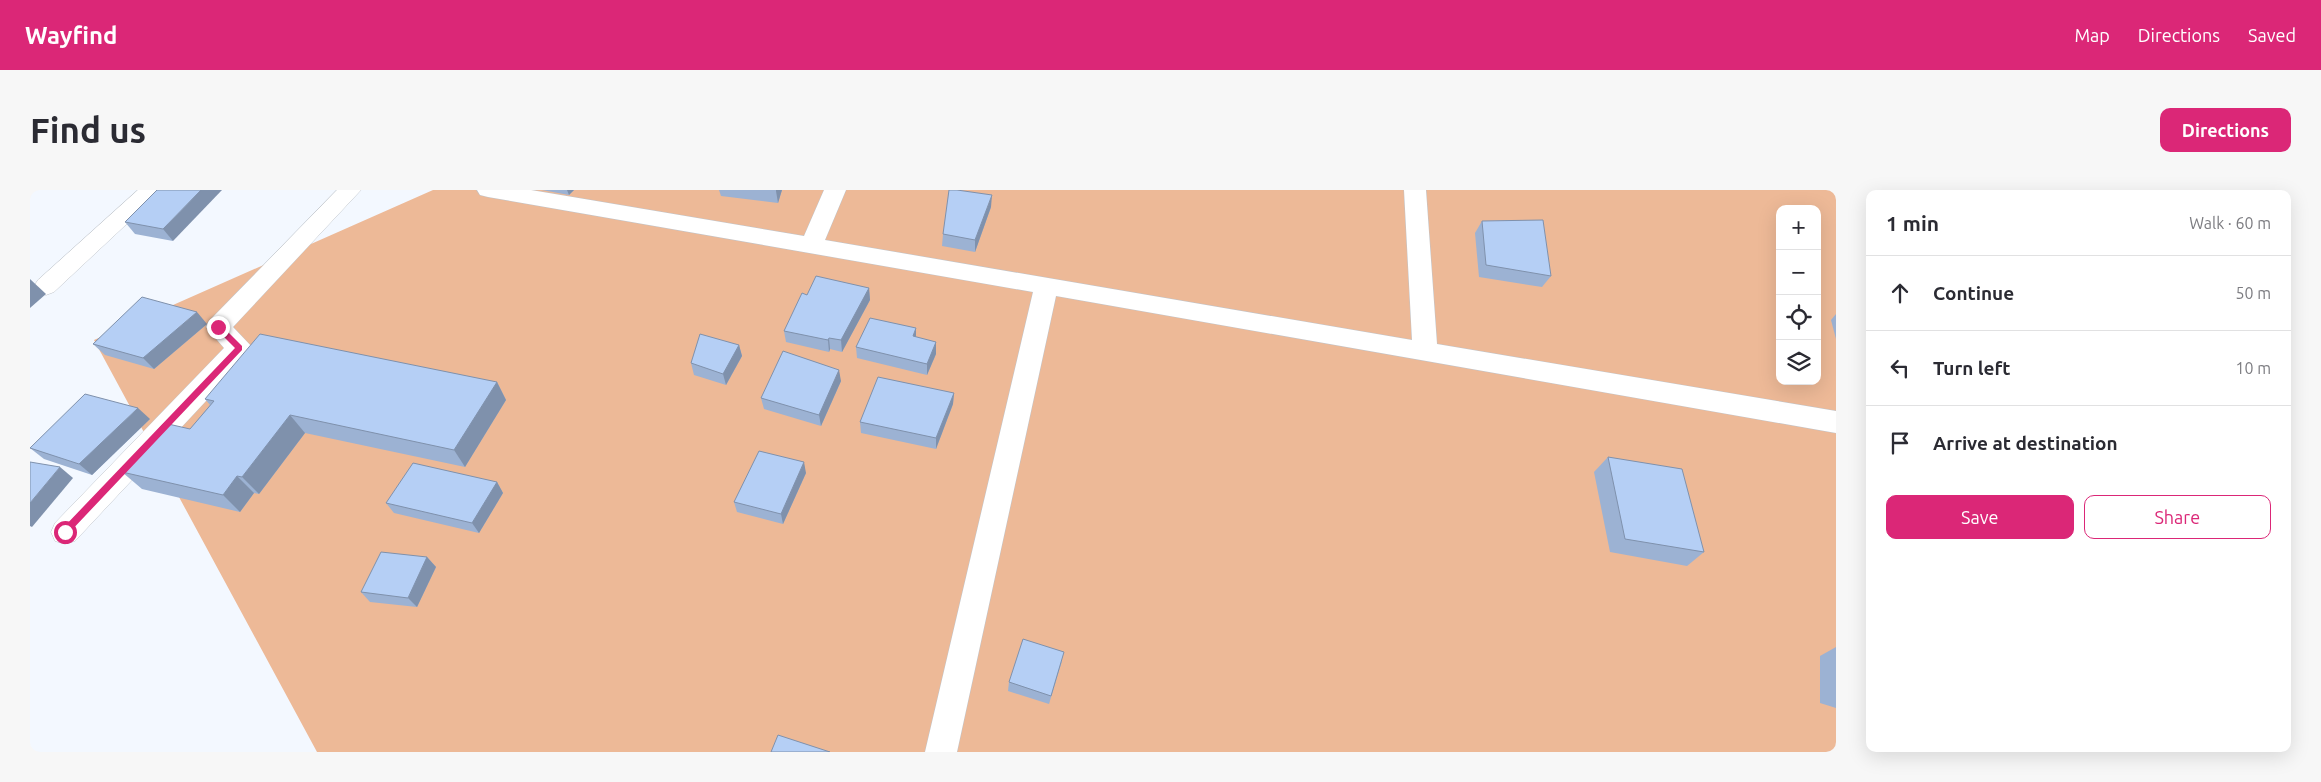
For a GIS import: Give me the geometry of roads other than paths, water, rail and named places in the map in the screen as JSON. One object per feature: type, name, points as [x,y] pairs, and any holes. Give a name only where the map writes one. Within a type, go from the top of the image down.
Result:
[{"type":"street","points":[[46,286],[152,190]]},
{"type":"street","points":[[65,532],[240,348],[218,327],[350,190]]},
{"type":"street","points":[[488,190],[1836,422]]},
{"type":"street","points":[[811,246],[836,190]]},
{"type":"street","points":[[1415,190],[1425,352]]},
{"type":"street","points":[[942,752],[1046,286]]}]
